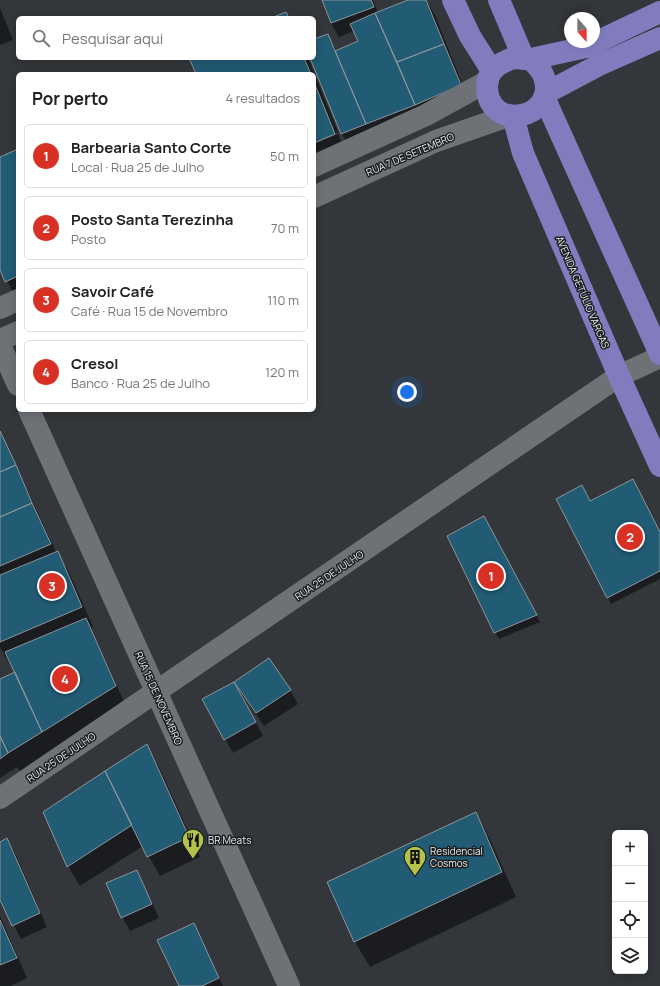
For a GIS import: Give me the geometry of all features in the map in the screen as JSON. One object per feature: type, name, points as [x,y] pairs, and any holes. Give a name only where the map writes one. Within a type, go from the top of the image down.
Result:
[{"type":"main road","points":[[453,0],[490,76]]},
{"type":"main road","points":[[499,0],[528,59],[544,76],[545,95],[660,354]]},
{"type":"main road","points":[[660,12],[586,47],[528,59],[513,58],[501,62],[490,76],[487,92],[493,105],[501,113],[511,116],[522,116],[536,110],[545,95],[599,65],[660,38]]},
{"type":"main road","name":"AVENIDA GETÚLIO VARGAS","points":[[511,116],[523,153],[619,376],[660,466]]},
{"type":"street","points":[[316,165],[426,115],[490,76]]},
{"type":"street","name":"RUA 7 DE SETEMBRO","points":[[316,196],[436,141],[511,116]]},
{"type":"street","points":[[0,308],[16,301]]},
{"type":"street","points":[[0,340],[16,333]]},
{"type":"street","points":[[0,345],[16,381]]},
{"type":"street","name":"RUA 25 DE JULHO","points":[[0,798],[619,376],[660,357]]},
{"type":"street","name":"RUA 15 DE NOVEMBRO","points":[[30,412],[289,986]]},
{"type":"building","points":[[322,0],[371,0],[374,7],[331,23]]},
{"type":"building","points":[[408,0],[426,0],[444,44],[397,62],[375,13]]},
{"type":"building","points":[[286,12],[288,16],[276,16]]},
{"type":"building","points":[[375,13],[415,105],[366,124],[335,51],[358,41],[350,24]]},
{"type":"building","points":[[328,34],[366,124],[341,134],[311,60],[316,60],[316,38]]},
{"type":"building","points":[[444,44],[461,85],[415,105],[397,62]]},
{"type":"building","points":[[190,60],[305,60],[310,72],[195,72]]},
{"type":"building","points":[[316,87],[335,134],[316,142]]},
{"type":"building","points":[[16,150],[16,277],[5,282],[0,270],[0,157]]},
{"type":"building","points":[[0,431],[16,465],[0,472]]},
{"type":"building","points":[[16,465],[32,503],[0,517],[0,472]]},
{"type":"building","points":[[633,479],[660,532],[660,571],[607,598],[556,499],[582,485],[590,501]]},
{"type":"building","points":[[32,503],[51,544],[0,566],[0,517]]},
{"type":"building","points":[[484,516],[537,615],[494,633],[447,536]]},
{"type":"building","points":[[58,551],[82,607],[0,642],[0,575]]},
{"type":"building","points":[[86,618],[116,686],[42,732],[5,652]]},
{"type":"building","points":[[269,658],[291,690],[256,713],[234,682]]},
{"type":"building","points":[[15,672],[42,732],[8,753],[0,736],[0,679]]},
{"type":"building","points":[[234,682],[256,722],[224,740],[202,699]]},
{"type":"building","points":[[0,736],[8,753],[0,759]]},
{"type":"building","points":[[147,744],[189,837],[147,857],[105,771]]},
{"type":"building","points":[[105,771],[132,825],[67,867],[43,812]]},
{"type":"building","name":"Residencial Cosmos","points":[[476,812],[502,872],[354,942],[327,882]]},
{"type":"building","points":[[7,838],[40,913],[12,926],[0,900],[0,842]]},
{"type":"building","points":[[137,870],[152,904],[121,918],[106,883]]},
{"type":"building","points":[[0,920],[17,958],[0,965]]},
{"type":"building","points":[[194,923],[219,978],[202,986],[179,986],[157,940]]},
{"type":"place","name":"Posto Santa Terezinha","points":[[630,537]]},
{"type":"place","name":"Barbearia Santo Corte","points":[[491,576]]},
{"type":"place","name":"Savoir Café","points":[[52,586]]},
{"type":"place","name":"Cresol","points":[[65,679]]},
{"type":"place","name":"BR Meats","points":[[193,860]]},
{"type":"place","name":"Residencial Cosmos","points":[[415,876]]}]
